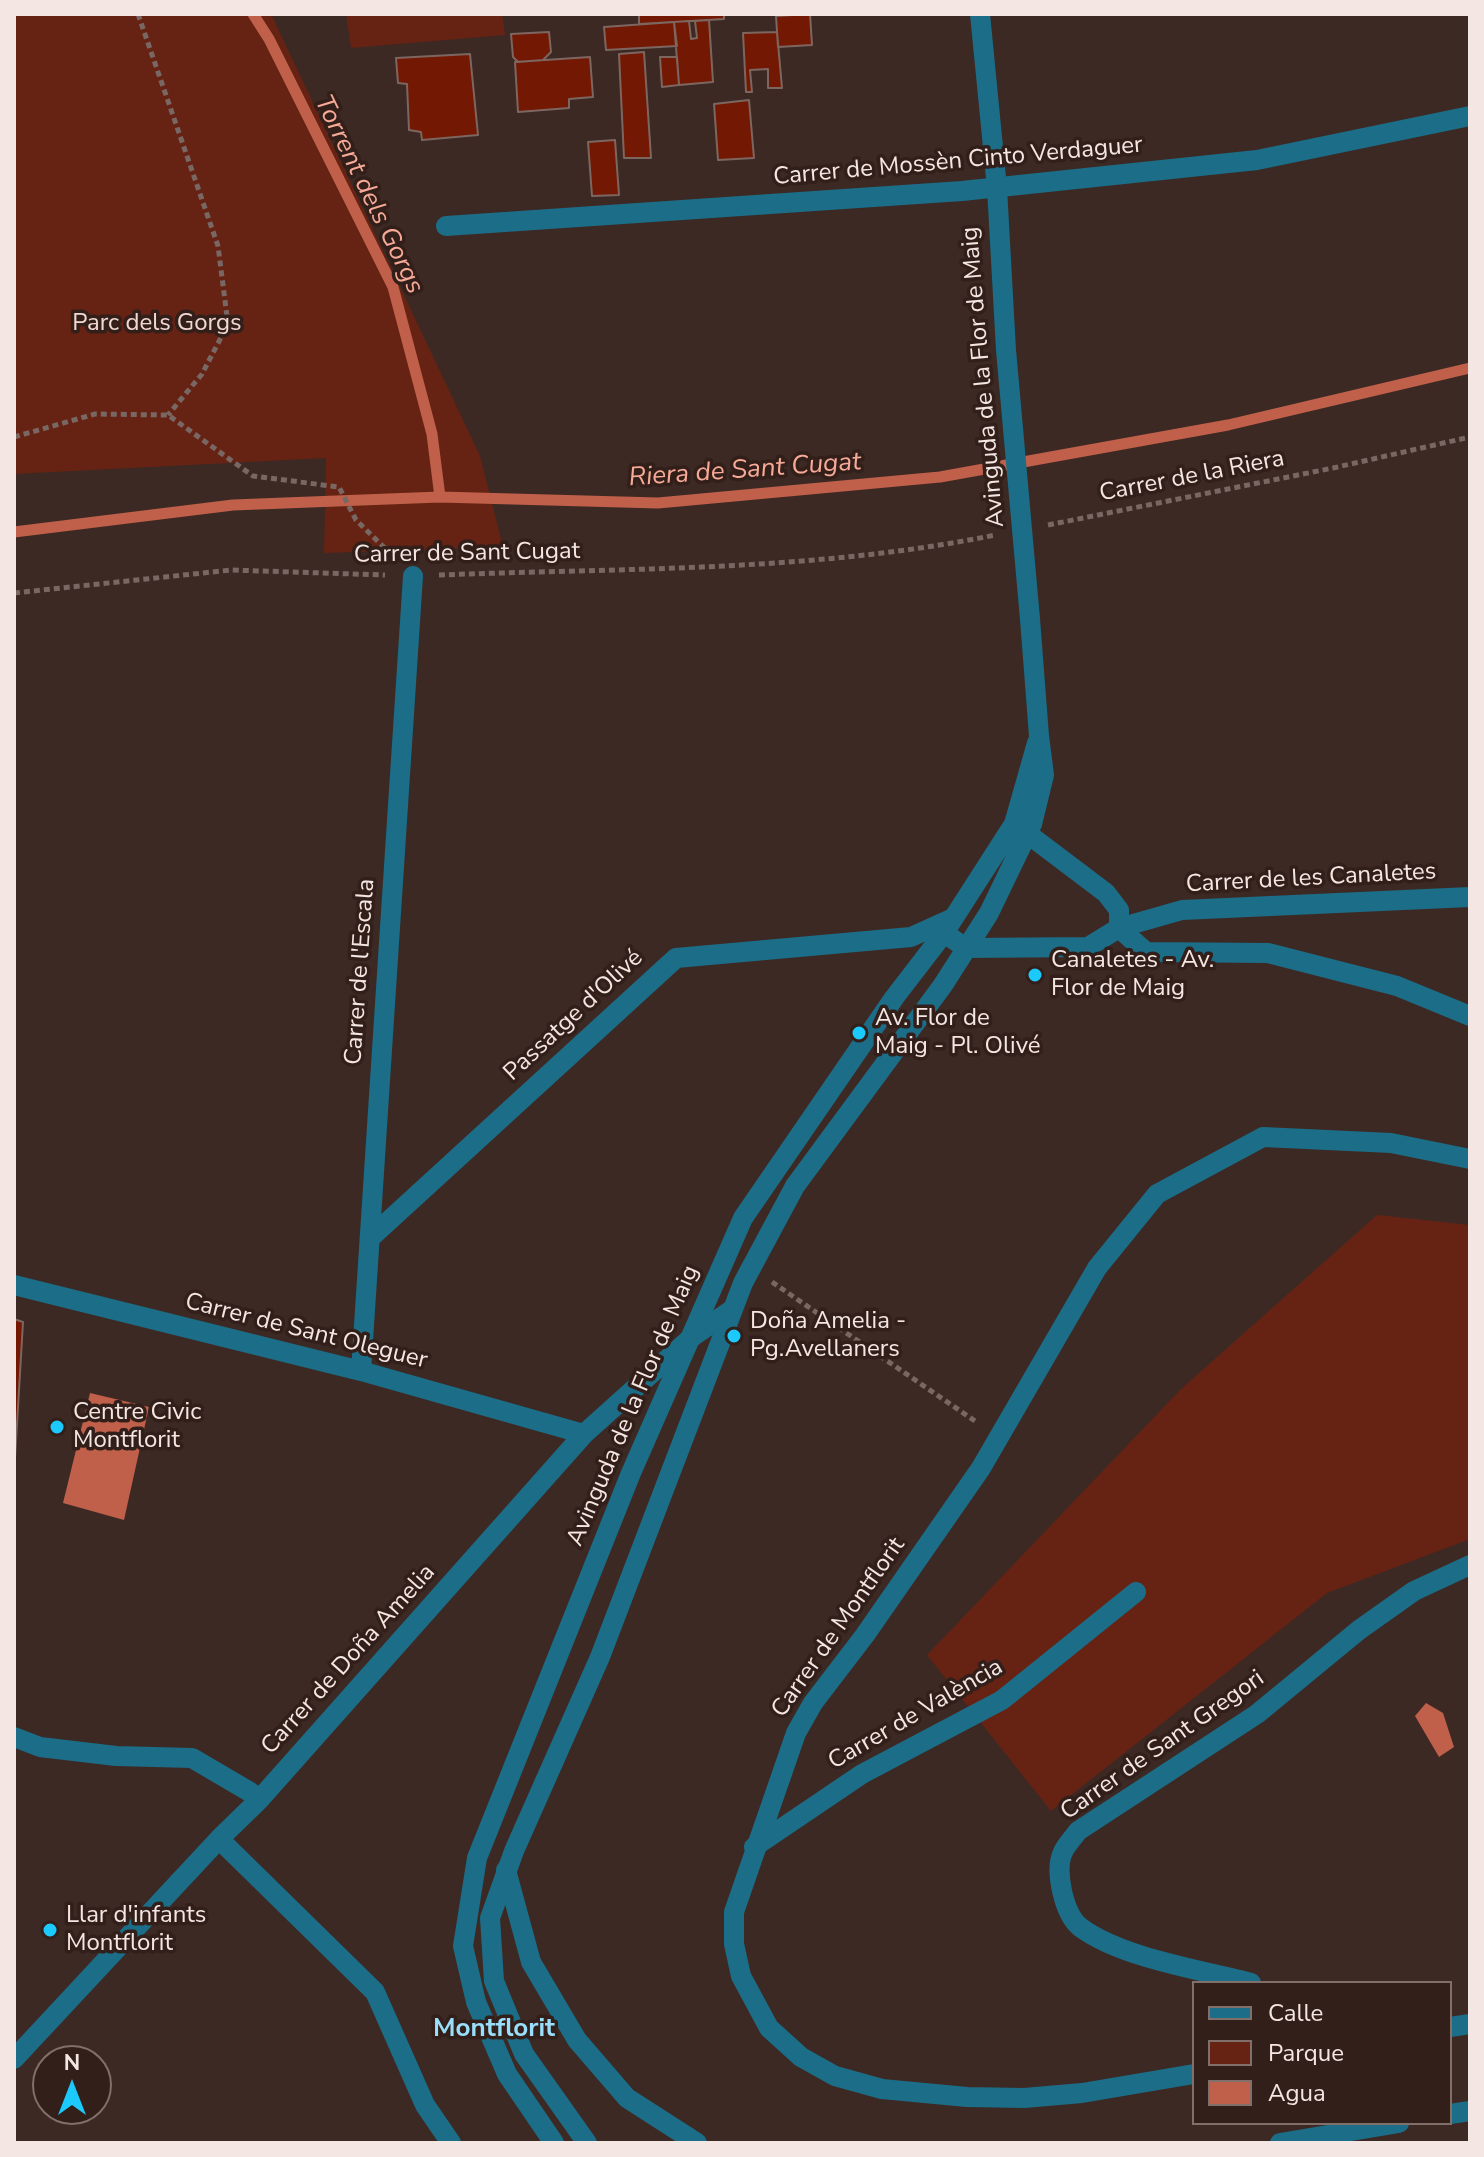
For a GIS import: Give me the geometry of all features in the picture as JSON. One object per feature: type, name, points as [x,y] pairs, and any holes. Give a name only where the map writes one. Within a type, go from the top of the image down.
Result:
[{"type":"street","name":"Avinguda de la Flor de Maig","points":[[587,2143],[524,2054],[494,1981],[490,1918],[506,1870],[600,1657],[751,1268],[795,1186],[943,985],[989,913],[1021,828],[1039,736],[1006,350],[997,188],[980,14]]},
{"type":"street","name":"Carrer de Mossèn Cinto Verdaguer","points":[[446,226],[997,188],[1257,160],[1470,116]]},
{"type":"street","name":"Carrer de l'Escala","points":[[361,1371],[413,576]]},
{"type":"street","name":"Avinguda de la Flor de Maig","points":[[554,2143],[507,2074],[476,2002],[463,1946],[477,1858],[631,1473],[743,1218],[894,998],[1021,828]]},
{"type":"street","points":[[1021,828],[1106,893],[1119,910],[1119,928],[1146,952],[1268,953],[1397,986],[1470,1016]]},
{"type":"street","name":"Carrer de les Canaletes","points":[[1119,928],[1182,910],[1470,897]]},
{"type":"street","name":"Passatge d'Olivé","points":[[370,1238],[676,958],[911,937],[948,926]]},
{"type":"street","points":[[948,926],[966,948],[1088,947],[1119,928]]},
{"type":"street","name":"Carrer de Montflorit","points":[[1192,2074],[1082,2093],[1024,2098],[967,2097],[882,2089],[835,2076],[801,2057],[769,2028],[741,1976],[734,1944],[734,1912],[796,1733],[813,1703],[911,1571],[999,1438],[1097,1268],[1157,1194],[1263,1137],[1391,1143],[1470,1159]]},
{"type":"street","name":"Carrer de Sant Oleguer","points":[[14,1285],[361,1371],[584,1434]]},
{"type":"street","name":"Carrer de Doña Amelia","points":[[14,2059],[259,1800],[584,1434],[692,1337],[733,1309]]},
{"type":"street","name":"Carrer de Sant Gregori","points":[[1243,1981],[1125,1950],[1078,1926],[1065,1901],[1059,1876],[1062,1853],[1078,1831],[1257,1714],[1359,1630],[1414,1591],[1470,1565]]},
{"type":"street","name":"Carrer de València","points":[[754,1847],[862,1774],[1002,1700],[1136,1592]]},
{"type":"street","points":[[14,1737],[40,1747],[116,1756],[192,1758],[259,1800]]},
{"type":"street","points":[[219,1839],[375,1992],[425,2105],[451,2143]]},
{"type":"street","points":[[506,1870],[531,1962],[577,2040],[627,2098],[697,2143]]},
{"type":"street","points":[[1280,2143],[1387,2125]]},
{"type":"path","points":[[138,14],[218,246],[228,324],[202,374],[168,415]]},
{"type":"path","points":[[14,437],[95,414],[168,415],[253,476],[339,487],[356,520],[413,576]]},
{"type":"path","name":"Carrer de la Riera","points":[[1044,525],[1333,468],[1470,437]]},
{"type":"path","name":"Carrer de Sant Cugat","points":[[14,593],[231,570],[413,576],[751,564],[921,550],[998,535]]},
{"type":"path","points":[[751,1268],[999,1438]]},
{"type":"green space","name":"Parc dels Gorgs","points":[[14,14],[271,14],[480,456],[503,547],[324,553],[326,458],[14,474]]},
{"type":"green space","points":[[346,14],[502,14],[505,35],[351,48]]},
{"type":"green space","points":[[1377,1215],[1470,1225],[1470,1539],[1327,1593],[1051,1811],[927,1655],[1181,1389]]},
{"type":"water","points":[[90,1393],[149,1407],[124,1520],[63,1503]]},
{"type":"water","points":[[1426,1703],[1443,1713],[1454,1747],[1439,1757],[1415,1716]]},
{"type":"building","points":[[639,14],[724,14],[724,19],[639,24]]},
{"type":"building","points":[[810,14],[812,45],[778,47],[776,16]]},
{"type":"building","points":[[709,20],[713,82],[679,85],[674,22],[689,21],[691,39],[697,38],[695,21]]},
{"type":"building","points":[[674,22],[677,46],[606,50],[604,27]]},
{"type":"building","points":[[549,32],[551,52],[543,60],[518,62],[513,57],[511,34]]},
{"type":"building","points":[[777,32],[782,88],[768,88],[768,69],[750,70],[752,92],[746,92],[743,33]]},
{"type":"building","points":[[644,52],[651,158],[624,158],[619,54]]},
{"type":"building","points":[[470,54],[478,135],[422,140],[421,132],[409,130],[407,84],[398,83],[396,58]]},
{"type":"building","points":[[590,57],[593,97],[569,99],[569,108],[518,112],[515,62]]},
{"type":"building","points":[[660,57],[677,57],[679,85],[662,87]]},
{"type":"building","points":[[749,100],[754,158],[718,160],[714,104]]},
{"type":"building","points":[[615,140],[619,195],[592,196],[588,142]]},
{"type":"building","points":[[14,1319],[23,1322],[14,1475]]},
{"type":"waterway","name":"Torrent dels Gorgs","points":[[253,14],[269,39],[393,287],[432,434],[440,497]]},
{"type":"waterway","name":"Riera de Sant Cugat","points":[[14,532],[233,505],[440,497],[658,503],[940,477],[1228,425],[1470,368]]},
{"type":"place","name":"Canaletes - Av. Flor de Maig","points":[[1035,975]]},
{"type":"place","name":"Av. Flor de Maig - Pl. Olivé","points":[[859,1033]]},
{"type":"place","name":"Doña Amelia - Pg.Avellaners","points":[[734,1336]]},
{"type":"place","name":"Centre Civic Montflorit","points":[[57,1427]]},
{"type":"place","name":"Llar d'infants Montflorit","points":[[50,1930]]},
{"type":"district","name":"Montflorit","points":[[494,2030]]}]
